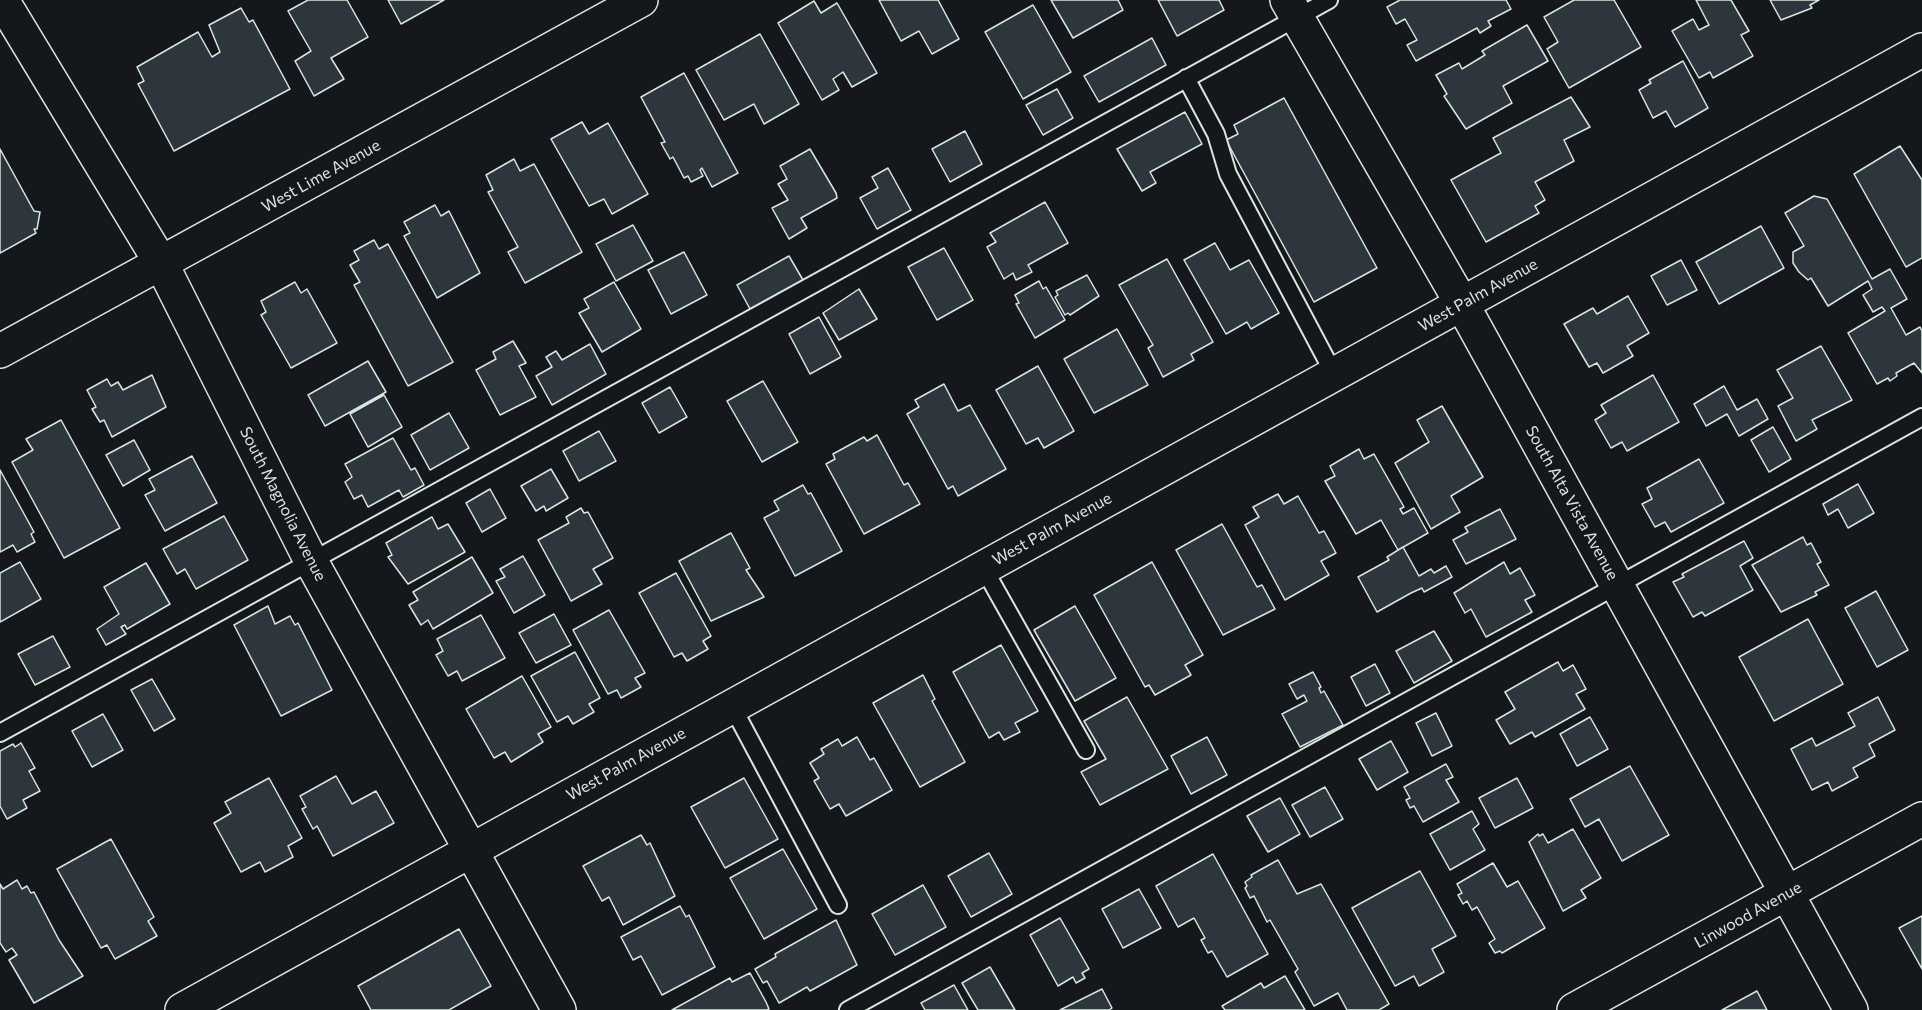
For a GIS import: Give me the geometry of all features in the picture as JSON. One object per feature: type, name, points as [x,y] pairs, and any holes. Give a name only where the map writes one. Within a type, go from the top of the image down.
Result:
[{"type":"street","name":"South Magnolia Avenue","points":[[3,0],[161,263],[311,561],[559,1010]]},
{"type":"street","name":"West Lime Avenue","points":[[0,351],[642,0]]},
{"type":"street","name":"South Alta Vista Avenue","points":[[1292,9],[1462,304],[1851,1010]]},
{"type":"street","name":"West Palm Avenue","points":[[182,1010],[1922,50]]},
{"type":"street","name":"Linwood Avenue","points":[[1574,1010],[1922,819]]},
{"type":"lane","points":[[0,734],[1186,78],[1292,9],[1329,0]]},
{"type":"lane","points":[[1186,78],[1216,134],[1228,174],[1334,374]]},
{"type":"lane","points":[[848,1010],[1922,417]]},
{"type":"lane","points":[[983,567],[1086,750]]},
{"type":"lane","points":[[732,706],[838,905]]},
{"type":"building","points":[[308,0],[347,0],[368,37],[331,58],[344,79],[314,96],[295,61],[311,51],[288,11]]},
{"type":"building","points":[[388,0],[444,0],[401,24]]},
{"type":"building","points":[[879,0],[938,0],[959,39],[932,54],[919,31],[901,41]]},
{"type":"building","points":[[1051,0],[1118,0],[1123,10],[1073,38]]},
{"type":"building","points":[[1158,0],[1219,0],[1224,10],[1177,36]]},
{"type":"building","points":[[1400,0],[1506,0],[1511,9],[1488,21],[1491,26],[1480,33],[1477,28],[1416,61],[1407,45],[1417,40],[1405,19],[1396,24],[1387,7]]},
{"type":"building","points":[[1574,0],[1614,0],[1641,47],[1569,88],[1547,49],[1558,42],[1544,17]]},
{"type":"building","points":[[1696,0],[1731,0],[1749,31],[1741,35],[1753,56],[1713,78],[1710,72],[1699,78],[1672,31],[1693,19],[1699,30],[1709,25]]},
{"type":"building","points":[[1770,0],[1819,0],[1810,5],[1812,8],[1781,20]]},
{"type":"building","points":[[814,1],[821,13],[837,3],[877,73],[852,87],[843,72],[833,79],[839,90],[822,100],[778,23]]},
{"type":"building","points":[[1033,5],[1071,72],[1023,99],[985,32]]},
{"type":"building","points":[[241,8],[249,22],[253,20],[290,89],[174,151],[138,84],[144,81],[137,67],[198,32],[212,57],[220,52],[209,25]]},
{"type":"building","points":[[1527,25],[1548,61],[1503,86],[1512,103],[1466,129],[1444,96],[1447,94],[1436,75],[1459,63],[1462,69],[1485,55],[1482,51]]},
{"type":"building","points":[[760,34],[799,104],[764,124],[754,104],[724,120],[696,70]]},
{"type":"building","points":[[1152,38],[1166,65],[1099,102],[1084,76]]},
{"type":"building","points":[[1683,61],[1708,108],[1675,127],[1666,111],[1653,118],[1639,90],[1651,83],[1649,80]]},
{"type":"building","points":[[684,73],[738,173],[712,187],[702,168],[700,170],[703,176],[691,182],[688,176],[684,178],[673,157],[670,159],[661,143],[665,142],[641,97]]},
{"type":"building","points":[[1057,89],[1073,118],[1043,135],[1026,105]]},
{"type":"building","points":[[1571,97],[1590,127],[1564,140],[1574,161],[1535,182],[1545,200],[1535,206],[1539,213],[1486,242],[1451,180],[1501,153],[1493,138]]},
{"type":"building","points":[[1284,98],[1377,268],[1314,302],[1226,140],[1238,134],[1234,125]]},
{"type":"building","points":[[1185,112],[1202,144],[1150,172],[1156,183],[1142,191],[1117,149]]},
{"type":"building","points":[[582,122],[589,134],[608,123],[648,194],[612,214],[604,199],[589,206],[551,139]]},
{"type":"building","points":[[965,131],[982,164],[950,182],[932,149]]},
{"type":"building","points":[[1900,146],[1922,180],[1922,258],[1906,267],[1854,174]]},
{"type":"building","points":[[0,149],[34,211],[40,212],[37,229],[34,229],[36,233],[0,253]]},
{"type":"building","points":[[810,149],[837,198],[801,218],[807,228],[789,239],[772,208],[788,200],[778,184],[787,179],[780,166]]},
{"type":"building","points":[[514,159],[520,171],[534,164],[582,252],[525,283],[508,252],[518,247],[488,192],[493,190],[486,175]]},
{"type":"building","points":[[888,168],[911,210],[877,229],[860,198],[878,188],[872,177]]},
{"type":"building","points":[[1814,196],[1827,199],[1872,279],[1890,269],[1907,299],[1891,308],[1906,335],[1920,327],[1922,331],[1922,373],[1914,363],[1896,373],[1897,376],[1890,381],[1888,378],[1877,384],[1848,333],[1885,311],[1882,307],[1873,312],[1863,295],[1872,289],[1868,281],[1828,306],[1811,278],[1808,280],[1793,263],[1793,252],[1804,246],[1785,213]]},
{"type":"building","points":[[1045,202],[1068,243],[1028,265],[1032,272],[1016,280],[1013,273],[1004,279],[987,247],[996,242],[990,233]]},
{"type":"building","points":[[435,205],[441,216],[449,211],[480,273],[437,298],[404,236],[410,233],[404,222]]},
{"type":"building","points":[[633,225],[653,261],[616,281],[596,244]]},
{"type":"building","points":[[1761,226],[1784,268],[1719,304],[1696,262]]},
{"type":"building","points":[[374,240],[379,249],[388,244],[453,362],[408,386],[354,285],[360,282],[350,265],[359,260],[354,251]]},
{"type":"building","points":[[1215,243],[1230,270],[1249,260],[1279,313],[1251,329],[1247,322],[1226,334],[1184,260]]},
{"type":"building","points":[[944,248],[973,300],[937,320],[908,267]]},
{"type":"building","points":[[684,252],[707,295],[671,314],[648,270]]},
{"type":"building","points":[[789,256],[803,280],[750,309],[737,285]]},
{"type":"building","points":[[1167,259],[1213,342],[1191,354],[1194,360],[1163,377],[1148,348],[1153,345],[1119,285]]},
{"type":"building","points":[[1681,260],[1697,290],[1667,305],[1651,276]]},
{"type":"building","points":[[1087,275],[1099,296],[1070,315],[1068,313],[1065,315],[1055,297],[1058,295],[1056,291]]},
{"type":"building","points":[[1039,281],[1043,289],[1046,287],[1065,320],[1035,338],[1016,304],[1019,303],[1015,295]]},
{"type":"building","points":[[295,282],[301,293],[307,289],[337,343],[291,368],[261,315],[266,312],[261,301]]},
{"type":"building","points":[[614,282],[641,329],[602,352],[579,313],[589,308],[584,299]]},
{"type":"building","points":[[859,289],[877,319],[839,340],[823,313]]},
{"type":"building","points":[[1628,296],[1649,333],[1627,346],[1633,356],[1603,373],[1597,363],[1589,367],[1564,324],[1593,308],[1597,314]]},
{"type":"building","points":[[819,317],[841,357],[810,374],[789,334]]},
{"type":"building","points":[[1117,329],[1148,385],[1094,413],[1064,359]]},
{"type":"building","points":[[513,341],[526,363],[519,366],[536,397],[500,415],[476,370],[496,359],[493,352]]},
{"type":"building","points":[[590,344],[606,374],[552,405],[536,376],[552,367],[546,357],[556,351],[562,360]]},
{"type":"building","points":[[1821,346],[1852,400],[1812,420],[1817,429],[1796,441],[1778,406],[1793,398],[1777,370]]},
{"type":"building","points":[[368,361],[386,392],[325,426],[308,395]]},
{"type":"building","points":[[1038,366],[1074,431],[1044,448],[1038,438],[1026,444],[996,390]]},
{"type":"building","points":[[152,375],[166,407],[112,437],[104,420],[100,422],[92,409],[96,407],[87,390],[107,379],[111,386],[118,382],[123,390]]},
{"type":"building","points":[[1653,375],[1679,422],[1627,451],[1622,442],[1611,448],[1595,420],[1606,413],[1601,405]]},
{"type":"building","points":[[763,381],[798,442],[762,462],[727,401]]},
{"type":"building","points":[[944,384],[958,411],[970,405],[1006,469],[958,496],[953,486],[948,489],[907,414],[919,407],[915,400]]},
{"type":"building","points":[[1724,386],[1737,410],[1757,399],[1768,419],[1739,436],[1727,414],[1706,426],[1694,404]]},
{"type":"building","points":[[670,387],[687,417],[659,433],[642,403]]},
{"type":"building","points":[[384,395],[402,427],[368,447],[350,414]]},
{"type":"building","points":[[1442,406],[1483,477],[1451,496],[1460,512],[1431,529],[1395,463],[1429,442],[1417,420]]},
{"type":"building","points":[[449,413],[469,448],[430,470],[411,435]]},
{"type":"building","points":[[61,420],[120,528],[64,558],[12,462],[33,450],[26,439]]},
{"type":"building","points":[[1773,427],[1791,459],[1769,472],[1751,440]]},
{"type":"building","points":[[599,431],[616,461],[579,481],[563,451]]},
{"type":"building","points":[[877,435],[904,485],[908,483],[920,504],[864,534],[826,464],[835,459],[833,454],[864,437],[867,441]]},
{"type":"building","points":[[393,438],[411,470],[415,468],[424,485],[403,497],[399,490],[368,507],[362,495],[354,499],[345,482],[352,477],[345,464]]},
{"type":"building","points":[[134,440],[150,470],[123,486],[106,455]]},
{"type":"building","points":[[1359,449],[1364,459],[1374,454],[1404,507],[1400,509],[1403,514],[1414,508],[1428,533],[1398,550],[1381,520],[1356,534],[1325,481],[1335,476],[1330,466]]},
{"type":"building","points":[[192,456],[217,503],[165,531],[145,495],[155,490],[149,479]]},
{"type":"building","points":[[1699,459],[1724,503],[1671,532],[1665,522],[1655,527],[1642,504],[1652,499],[1647,488]]},
{"type":"building","points":[[551,469],[568,498],[546,511],[544,506],[536,511],[521,486]]},
{"type":"building","points":[[0,470],[34,532],[31,534],[35,542],[17,552],[13,545],[0,552]]},
{"type":"building","points":[[1858,484],[1874,513],[1848,528],[1838,509],[1828,515],[1823,504]]},
{"type":"building","points":[[803,485],[808,494],[811,493],[842,551],[795,576],[764,518],[779,510],[774,501]]},
{"type":"building","points":[[490,489],[506,518],[482,532],[466,503]]},
{"type":"building","points":[[1278,494],[1284,504],[1298,496],[1319,533],[1324,531],[1336,553],[1321,561],[1329,575],[1285,600],[1245,525],[1259,517],[1253,507]]},
{"type":"building","points":[[581,508],[584,513],[588,512],[613,558],[593,569],[602,584],[571,601],[538,540],[569,523],[566,517]]},
{"type":"building","points":[[1500,509],[1516,539],[1466,564],[1453,540],[1468,532],[1465,527]]},
{"type":"building","points":[[224,516],[248,560],[196,589],[185,569],[177,574],[163,549]]},
{"type":"building","points":[[432,517],[438,529],[448,524],[465,552],[408,584],[388,557],[392,555],[386,543]]},
{"type":"building","points":[[1222,524],[1257,587],[1262,585],[1275,609],[1223,635],[1176,550]]},
{"type":"building","points":[[731,533],[750,568],[746,570],[764,597],[711,621],[679,561]]},
{"type":"building","points":[[1803,537],[1807,545],[1811,543],[1821,562],[1817,564],[1829,585],[1815,592],[1817,595],[1781,612],[1752,565]]},
{"type":"building","points":[[1744,541],[1753,558],[1740,566],[1753,590],[1705,616],[1702,612],[1693,617],[1673,582],[1684,577],[1682,574]]},
{"type":"building","points":[[1403,547],[1419,576],[1431,569],[1434,573],[1446,566],[1452,577],[1424,592],[1422,588],[1411,593],[1377,612],[1358,577],[1389,560],[1387,557]]},
{"type":"building","points":[[523,556],[545,595],[514,613],[496,581],[505,577],[500,569]]},
{"type":"building","points":[[472,557],[493,593],[433,629],[428,620],[421,625],[409,605],[418,600],[413,592]]},
{"type":"building","points":[[20,562],[41,599],[0,622],[0,573]]},
{"type":"building","points":[[1152,562],[1203,655],[1185,665],[1191,675],[1155,695],[1149,685],[1145,687],[1094,595]]},
{"type":"building","points":[[1504,562],[1510,574],[1520,568],[1535,595],[1525,600],[1532,612],[1486,637],[1471,609],[1465,613],[1454,593]]},
{"type":"building","points":[[146,563],[170,604],[127,629],[125,625],[121,627],[126,634],[106,645],[97,629],[119,614],[104,587]]},
{"type":"building","points":[[676,573],[711,636],[703,641],[708,649],[687,661],[682,653],[674,657],[639,593]]},
{"type":"building","points":[[1876,591],[1908,650],[1877,667],[1845,608]]},
{"type":"building","points":[[268,606],[275,624],[290,616],[295,625],[298,623],[332,690],[281,716],[234,625]]},
{"type":"building","points":[[1075,606],[1116,678],[1075,701],[1034,630]]},
{"type":"building","points":[[609,610],[645,673],[635,678],[641,687],[621,698],[617,690],[608,694],[573,630]]},
{"type":"building","points":[[554,614],[571,645],[536,663],[519,633]]},
{"type":"building","points":[[481,615],[505,658],[462,681],[457,671],[448,676],[436,655],[443,651],[437,639]]},
{"type":"building","points":[[1808,619],[1843,684],[1774,721],[1739,657]]},
{"type":"building","points":[[1434,631],[1452,661],[1414,683],[1396,651]]},
{"type":"building","points":[[53,636],[70,667],[35,685],[18,654]]},
{"type":"building","points":[[1001,645],[1038,711],[1015,723],[1020,732],[1004,740],[999,732],[989,738],[953,672]]},
{"type":"building","points":[[575,652],[600,698],[589,704],[594,712],[573,724],[568,716],[557,722],[531,676]]},
{"type":"building","points":[[1558,662],[1563,671],[1573,665],[1586,689],[1576,694],[1585,709],[1535,737],[1532,732],[1510,744],[1496,720],[1515,709],[1505,692]]},
{"type":"building","points":[[1375,664],[1390,693],[1366,706],[1351,677]]},
{"type":"building","points":[[1313,672],[1321,687],[1319,688],[1321,693],[1324,691],[1343,725],[1300,747],[1282,714],[1307,701],[1304,695],[1297,699],[1289,684]]},
{"type":"building","points":[[923,675],[935,699],[932,701],[965,762],[920,787],[873,703]]},
{"type":"building","points":[[522,676],[551,727],[538,734],[543,742],[511,762],[505,752],[494,758],[466,709]]},
{"type":"building","points":[[152,679],[175,719],[154,731],[131,690]]},
{"type":"building","points":[[1127,697],[1168,769],[1100,805],[1081,772],[1106,759],[1084,721]]},
{"type":"building","points":[[1878,697],[1895,730],[1869,744],[1875,756],[1853,768],[1858,777],[1832,791],[1828,782],[1812,790],[1791,749],[1812,738],[1816,746],[1855,726],[1848,713]]},
{"type":"building","points":[[1436,713],[1452,746],[1432,756],[1416,723]]},
{"type":"building","points":[[103,714],[123,750],[92,767],[72,731]]},
{"type":"building","points":[[1590,717],[1608,749],[1577,766],[1560,734]]},
{"type":"building","points":[[857,737],[870,760],[874,758],[892,790],[846,816],[839,804],[830,809],[814,781],[819,778],[810,763],[824,754],[821,749],[838,739],[842,746]]},
{"type":"building","points":[[1207,737],[1227,775],[1191,794],[1171,756]]},
{"type":"building","points":[[1391,741],[1408,772],[1377,790],[1359,759]]},
{"type":"building","points":[[21,743],[35,768],[29,771],[40,791],[23,800],[27,808],[7,819],[0,806],[0,751],[13,744],[15,747]]},
{"type":"building","points":[[1446,764],[1453,777],[1446,780],[1459,802],[1423,822],[1414,806],[1410,808],[1406,800],[1410,798],[1404,787]]},
{"type":"building","points":[[1630,766],[1669,835],[1622,861],[1599,819],[1585,827],[1570,799]]},
{"type":"building","points":[[336,776],[352,804],[376,791],[394,823],[333,856],[317,826],[313,829],[302,809],[306,807],[300,796]]},
{"type":"building","points":[[269,778],[302,838],[288,846],[293,857],[265,872],[260,862],[241,872],[214,823],[231,813],[225,802]]},
{"type":"building","points":[[744,778],[778,839],[725,868],[691,807]]},
{"type":"building","points":[[1517,778],[1533,808],[1495,828],[1479,798]]},
{"type":"building","points":[[1325,787],[1343,819],[1310,837],[1292,805]]},
{"type":"building","points":[[1280,798],[1300,834],[1268,852],[1247,816]]},
{"type":"building","points":[[1472,811],[1479,824],[1473,829],[1485,850],[1450,870],[1430,834]]},
{"type":"building","points":[[1573,829],[1601,878],[1581,890],[1586,898],[1563,911],[1529,842],[1538,834],[1539,836],[1543,834],[1548,843]]},
{"type":"building","points":[[641,835],[647,845],[650,843],[675,896],[623,925],[609,897],[602,901],[583,866]]},
{"type":"building","points":[[111,839],[154,917],[148,921],[157,936],[115,959],[107,945],[101,948],[57,869]]},
{"type":"building","points":[[783,849],[817,909],[764,939],[730,878]]},
{"type":"building","points":[[989,853],[1012,894],[971,917],[948,876]]},
{"type":"building","points":[[1213,854],[1268,954],[1227,977],[1212,951],[1208,953],[1201,940],[1205,938],[1194,918],[1178,927],[1156,886]]},
{"type":"building","points":[[1278,860],[1297,894],[1321,884],[1389,1004],[1379,1010],[1347,1010],[1338,993],[1314,1006],[1295,972],[1298,969],[1270,920],[1267,922],[1254,896],[1250,898],[1245,888],[1247,886],[1245,882],[1252,877],[1251,875]]},
{"type":"building","points":[[1493,863],[1507,887],[1518,881],[1545,928],[1502,953],[1500,951],[1495,953],[1489,943],[1495,939],[1477,907],[1472,910],[1467,901],[1463,904],[1458,895],[1462,893],[1457,884]]},
{"type":"building","points":[[1420,871],[1456,936],[1432,949],[1444,972],[1419,986],[1414,976],[1395,986],[1352,908]]},
{"type":"building","points":[[17,880],[22,889],[27,886],[31,893],[34,892],[59,940],[83,976],[34,1003],[9,960],[17,955],[12,948],[6,952],[0,943],[0,884],[3,889]]},
{"type":"building","points":[[923,885],[946,927],[895,955],[872,914]]},
{"type":"building","points":[[1139,889],[1161,928],[1123,948],[1102,909]]},
{"type":"building","points":[[680,906],[686,917],[689,915],[715,967],[662,995],[641,956],[633,960],[621,937]]},
{"type":"building","points":[[1922,916],[1922,969],[1899,928]]},
{"type":"building","points":[[1060,918],[1089,969],[1082,973],[1085,978],[1076,983],[1073,977],[1058,986],[1030,935]]},
{"type":"building","points":[[836,920],[857,965],[810,991],[807,987],[779,1003],[767,981],[763,983],[755,969],[776,957],[775,954]]},
{"type":"building","points":[[459,929],[491,986],[449,1010],[371,1010],[358,986]]},
{"type":"building","points":[[990,967],[1015,1010],[978,1010],[962,983]]},
{"type":"building","points":[[750,973],[766,1002],[769,1009],[767,1010],[672,1010],[730,978],[732,982]]},
{"type":"building","points":[[1285,976],[1305,1010],[1225,1010],[1222,1006],[1261,983],[1264,988]]},
{"type":"building","points":[[954,985],[968,1010],[925,1010],[921,1003]]},
{"type":"building","points":[[1102,989],[1112,1008],[1109,1010],[1060,1010]]},
{"type":"building","points":[[1757,991],[1767,1010],[1722,1010]]}]
